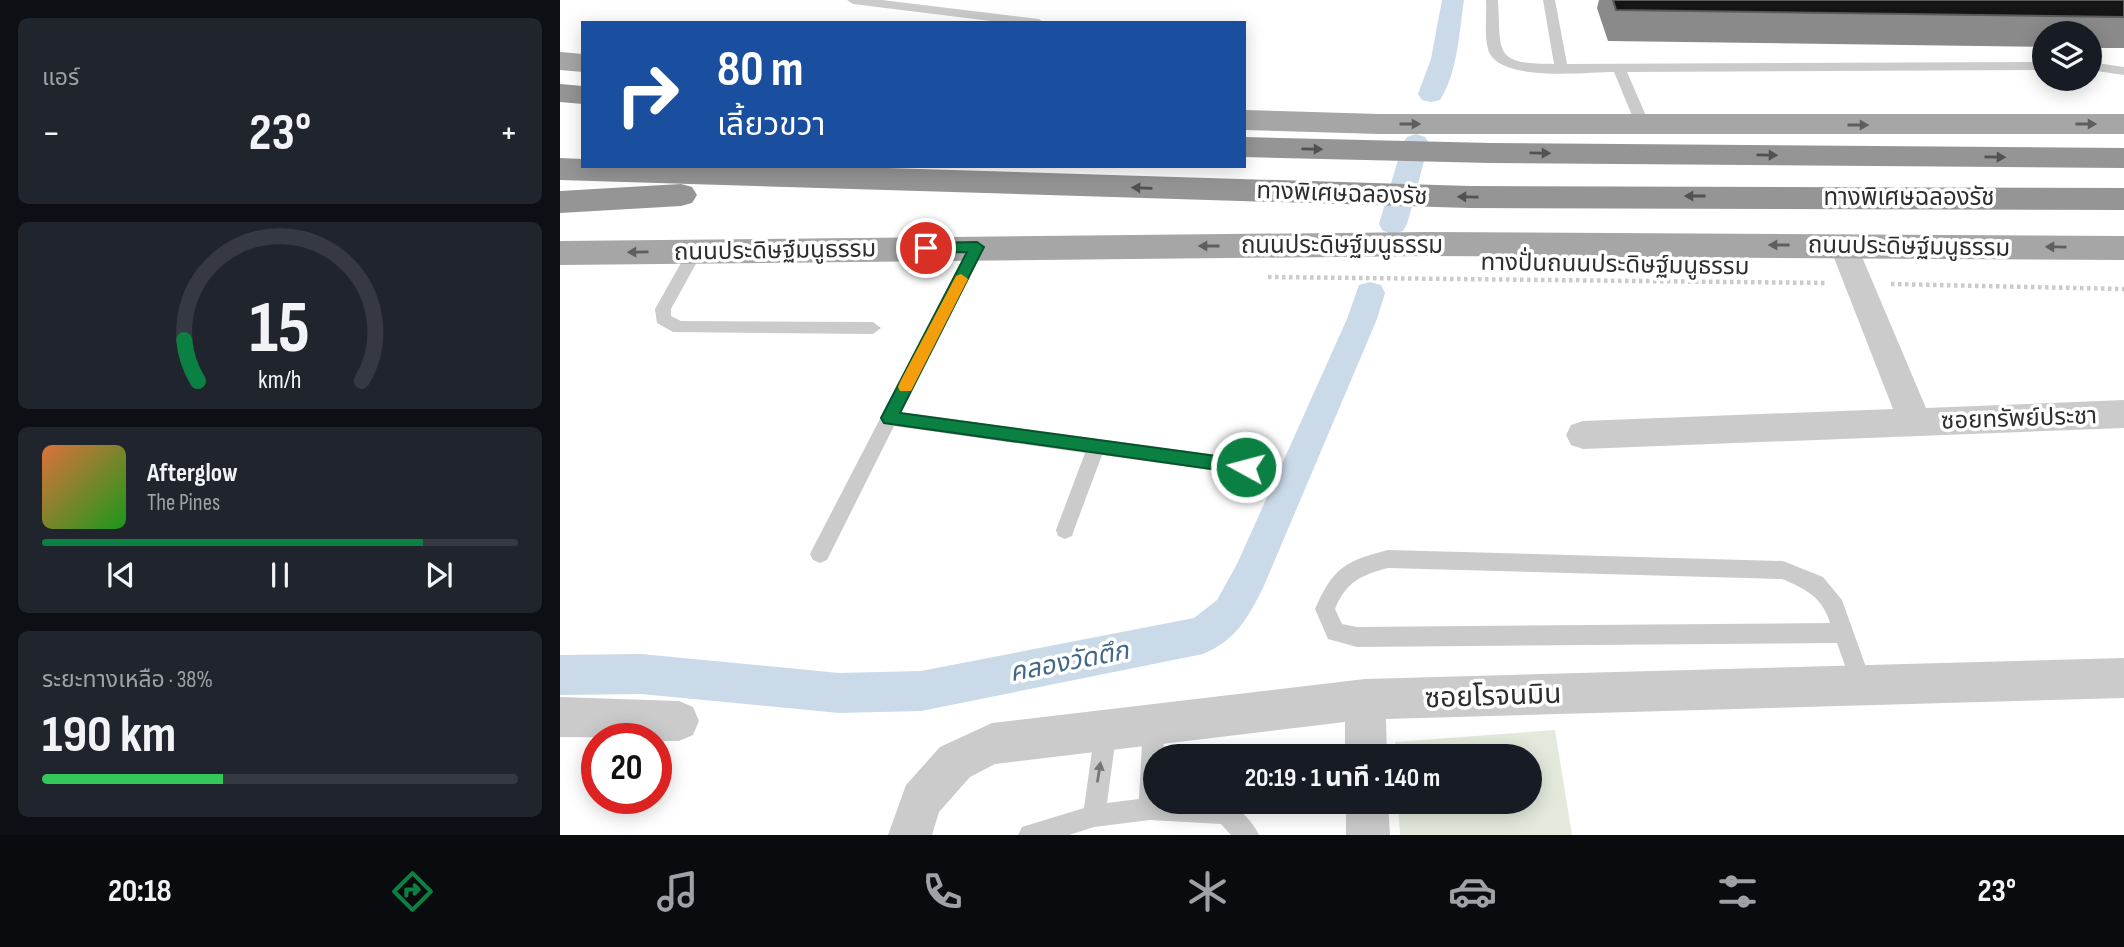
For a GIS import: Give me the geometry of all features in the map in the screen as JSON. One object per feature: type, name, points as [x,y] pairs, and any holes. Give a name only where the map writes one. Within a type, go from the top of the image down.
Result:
[{"type":"highway","points":[[560,93],[581,95]]},
{"type":"highway","name":"ทางพิเศษฉลองรัช","points":[[1246,147],[1491,153],[2124,158]]},
{"type":"highway","points":[[560,169],[797,182]]},
{"type":"highway","name":"ทางพิเศษฉลองรัช","points":[[797,182],[907,181],[1469,197],[2124,199]]},
{"type":"highway","points":[[560,202],[797,182]]},
{"type":"main road","points":[[560,61],[581,63]]},
{"type":"main road","points":[[1246,120],[1379,124],[2124,124]]},
{"type":"main road","name":"ถนนประดิษฐ์มนูธรรม","points":[[560,253],[977,247],[1843,245],[2124,248]]},
{"type":"street","points":[[1843,245],[1915,422]]},
{"type":"street","name":"ซอยทรัพย์ประชา","points":[[1583,435],[2124,414]]},
{"type":"street","name":"ซอยโรจนมิน","points":[[910,835],[922,800],[955,762],[992,744],[1106,729],[1365,699],[2124,678]]},
{"type":"street","points":[[1365,699],[1366,744]]},
{"type":"street","points":[[560,717],[679,721]]},
{"type":"street","points":[[1367,814],[1368,835]]},
{"type":"lane","points":[[853,0],[1023,21]]},
{"type":"lane","points":[[1492,0],[1494,50],[1504,62],[1521,68],[2032,66]]},
{"type":"lane","points":[[1549,0],[1561,68]]},
{"type":"lane","points":[[1618,66],[1643,125]]},
{"type":"lane","points":[[2102,66],[2124,71]]},
{"type":"lane","points":[[820,554],[977,247]]},
{"type":"lane","points":[[695,251],[663,309],[663,319],[667,323],[679,327],[873,328]]},
{"type":"lane","points":[[889,418],[1246,467]]},
{"type":"lane","points":[[1065,530],[1096,448]]},
{"type":"lane","points":[[1843,633],[1356,637],[1335,632],[1325,609],[1334,585],[1354,568],[1388,559],[1783,570],[1816,583],[1835,607],[1861,684]]},
{"type":"lane","points":[[1153,744],[1154,724]]},
{"type":"lane","points":[[1094,816],[1106,729]]},
{"type":"lane","points":[[1030,835],[1094,816],[1143,810]]},
{"type":"lane","points":[[1227,814],[1247,835]]},
{"type":"path","name":"ทางปั่นถนนประดิษฐ์มนูธรรม","points":[[1255,276],[2124,289]]},
{"type":"shaded area","points":[[1555,730],[1572,835],[1400,835],[1399,814],[1542,814],[1542,744],[1395,742]]},
{"type":"building","points":[[1613,0],[2124,0],[2124,17],[1616,10]]},
{"type":"waterway","name":"คลองวัดตึก","points":[[1431,94],[1443,59],[1453,0]]},
{"type":"waterway","name":"คลองวัดตึก","points":[[1393,224],[1416,143]]},
{"type":"waterway","name":"คลองวัดตึก","points":[[560,675],[641,674],[839,693],[921,691],[1203,635],[1230,613],[1250,576],[1362,319],[1370,293]]},
{"type":"slow traffic","points":[[906,387],[961,279]]},
{"type":"route","points":[[926,248],[977,247],[889,418],[1246,467]]}]
